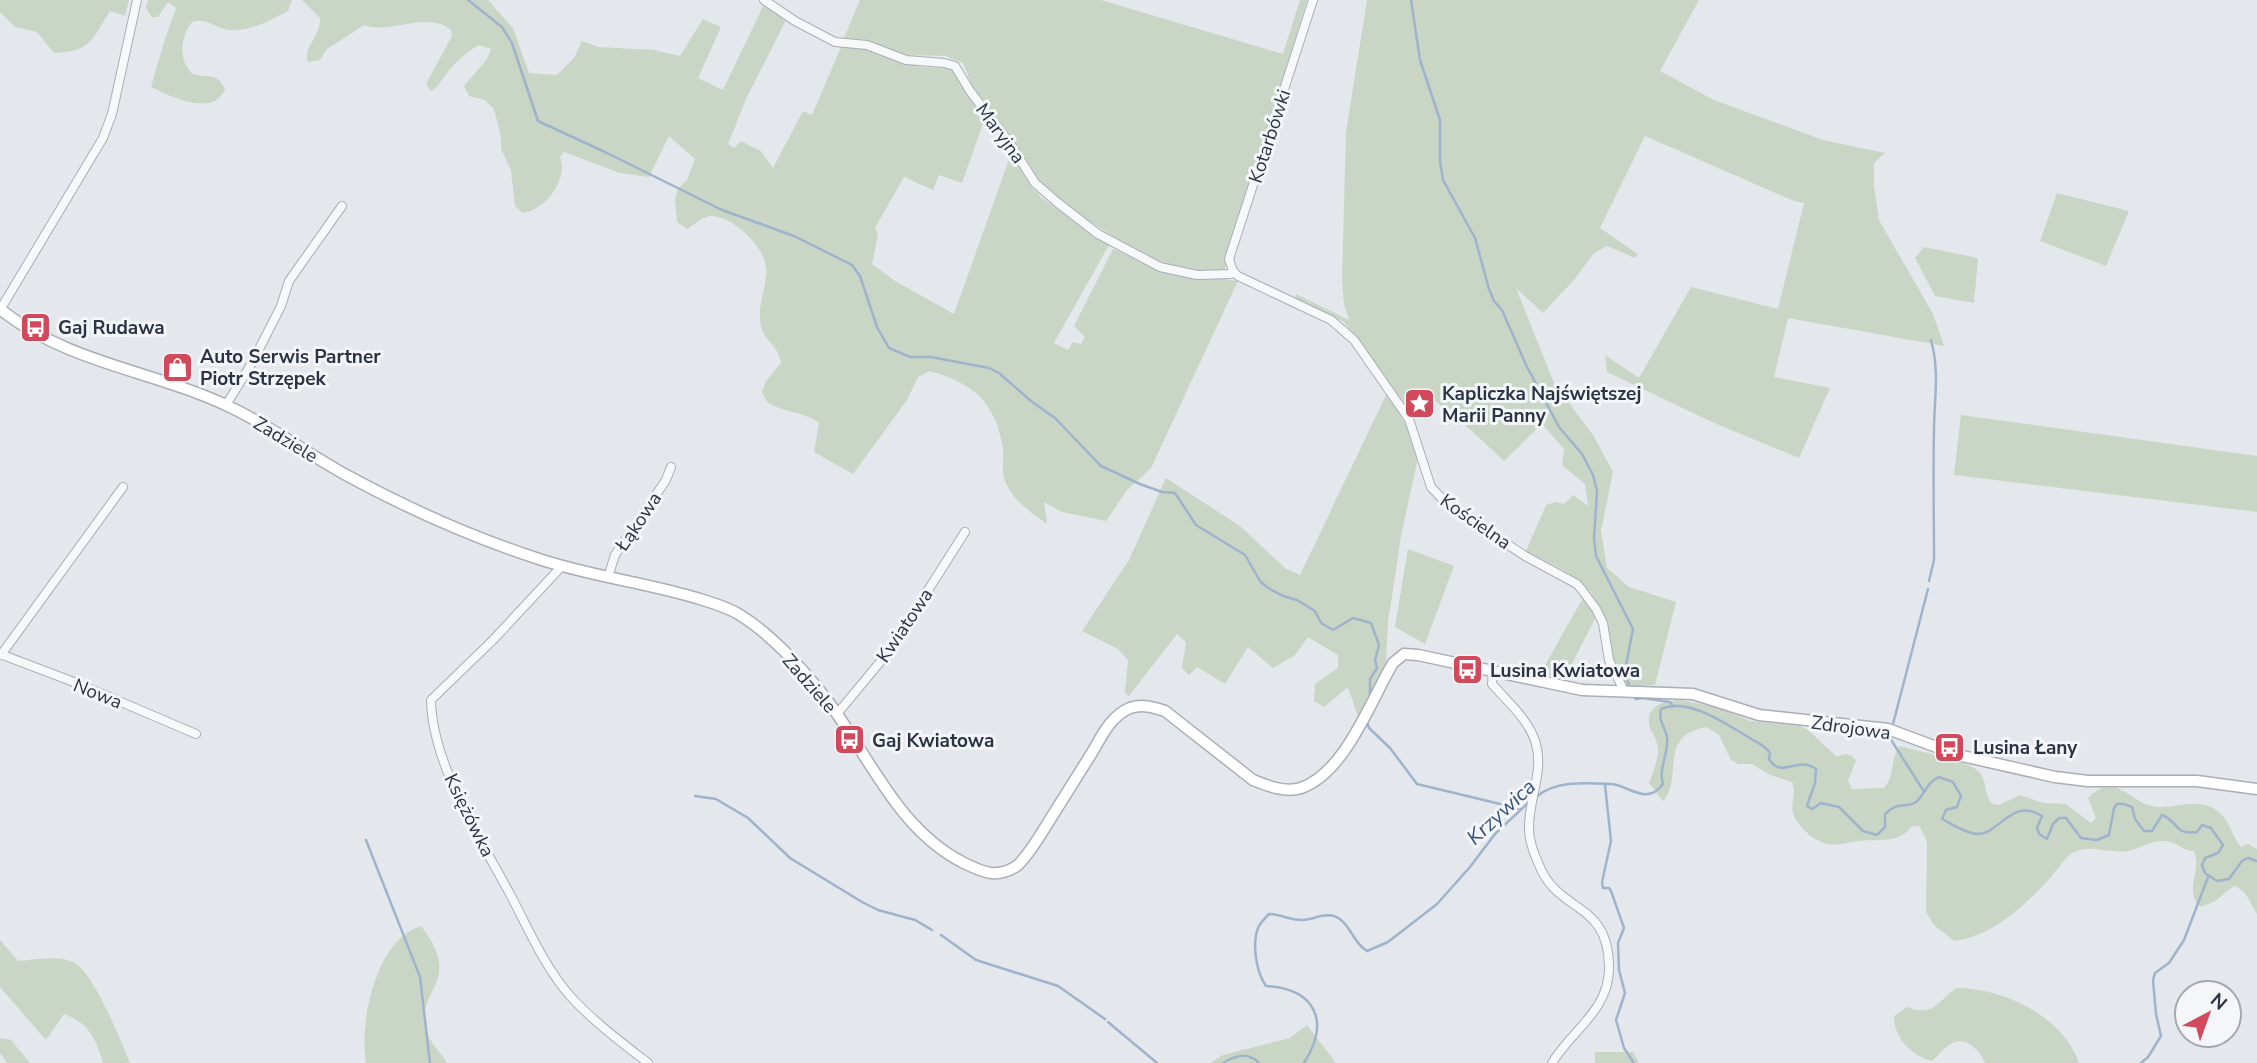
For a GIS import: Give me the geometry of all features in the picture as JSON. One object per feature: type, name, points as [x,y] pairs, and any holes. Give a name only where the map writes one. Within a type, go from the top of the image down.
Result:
[{"type":"street","points":[[0,309],[103,138],[112,114],[137,0]]},
{"type":"street","name":"Maryjna","points":[[764,0],[795,21],[835,41],[867,45],[906,60],[955,66],[1035,183],[1088,226],[1160,267],[1197,275],[1231,274],[1233,271]]},
{"type":"street","name":"Kotarbówki","points":[[1233,271],[1229,259],[1313,0]]},
{"type":"street","points":[[226,405],[270,329],[289,281],[342,206]]},
{"type":"street","name":"Kościelna","points":[[1233,271],[1238,276],[1331,320],[1354,340],[1409,419],[1427,477],[1436,494],[1525,556],[1577,584],[1588,597],[1603,623],[1609,660],[1623,691]]},
{"type":"street","name":"Zadziele","points":[[0,309],[24,327],[62,347],[226,405],[390,497],[490,542],[562,566],[659,587],[737,613],[755,626],[803,671],[837,714],[901,810],[925,838],[957,859],[992,873],[1006,872],[1015,868],[1022,860],[1109,724],[1129,708],[1152,707],[1165,711],[1253,780],[1270,787],[1301,788],[1319,778],[1349,746],[1399,656],[1418,655],[1490,672]]},
{"type":"street","name":"Łąkowa","points":[[608,577],[615,555],[666,480],[671,467]]},
{"type":"street","points":[[1,654],[123,487]]},
{"type":"street","name":"Kwiatowa","points":[[837,714],[890,650],[965,532]]},
{"type":"street","name":"Księżówka","points":[[562,566],[493,640],[431,700],[431,723],[466,812],[544,959],[569,996],[601,1026],[648,1063]]},
{"type":"street","name":"Nowa","points":[[1,654],[196,734]]},
{"type":"street","points":[[1490,672],[1492,684],[1528,726],[1536,744],[1536,780],[1529,831],[1544,878],[1553,890],[1590,914],[1604,935],[1609,967],[1608,982],[1601,1003],[1552,1063]]},
{"type":"street","name":"Zdrojowa","points":[[1490,672],[1582,690],[1693,694],[1759,715],[1888,729],[1958,755],[2055,777],[2088,781],[2197,781],[2257,789]]},
{"type":"green space","points":[[0,0],[129,0],[125,16],[110,11],[89,42],[76,50],[54,53],[37,32],[15,27],[0,12]]},
{"type":"green space","points":[[148,0],[292,0],[288,11],[246,29],[230,30],[207,22],[192,22],[183,41],[185,62],[193,74],[215,78],[225,89],[219,98],[201,103],[179,99],[151,87],[176,8],[168,2],[158,17],[152,17],[146,8]]},
{"type":"green space","points":[[302,0],[488,0],[513,28],[529,73],[557,75],[574,58],[582,41],[598,47],[654,50],[680,56],[703,19],[721,27],[698,78],[723,90],[763,6],[787,18],[746,99],[728,144],[734,148],[741,141],[761,151],[773,168],[803,111],[812,115],[841,47],[861,48],[920,67],[952,69],[986,115],[962,183],[939,175],[933,190],[904,177],[875,228],[878,235],[872,264],[895,281],[954,314],[1012,151],[1031,186],[1042,198],[1109,245],[1054,343],[1068,350],[1073,342],[1081,344],[1085,337],[1074,326],[1113,249],[1164,271],[1238,281],[1151,468],[1127,490],[1106,521],[1062,512],[1044,502],[1047,524],[1029,511],[1012,494],[1005,481],[1003,448],[988,407],[970,389],[929,371],[918,377],[907,400],[853,474],[814,452],[819,423],[767,402],[762,392],[766,381],[781,363],[761,326],[760,311],[766,274],[764,259],[746,233],[719,217],[701,219],[687,229],[677,222],[675,199],[678,188],[687,180],[695,159],[669,136],[649,177],[620,173],[564,152],[560,157],[561,175],[553,192],[539,206],[523,213],[515,206],[511,170],[501,149],[494,109],[485,100],[469,96],[464,86],[487,59],[491,49],[479,45],[470,51],[431,91],[426,84],[452,36],[451,30],[442,24],[420,22],[385,27],[364,25],[327,49],[320,60],[308,62],[307,52],[318,31],[320,18]]},
{"type":"green space","points":[[860,0],[1101,0],[1283,54],[1300,0],[1307,0],[1224,272],[1188,270],[1145,256],[1068,208],[1042,187],[987,104],[973,88],[963,63],[945,56],[907,55],[861,39],[843,40]]},
{"type":"green space","points":[[1367,0],[1699,0],[1660,71],[1714,100],[1823,140],[1885,153],[1874,163],[1879,220],[1933,314],[1944,346],[1788,318],[1774,377],[1830,388],[1799,458],[1712,422],[1607,372],[1605,355],[1639,378],[1691,287],[1778,309],[1804,203],[1645,136],[1600,228],[1638,254],[1635,258],[1607,246],[1594,253],[1573,281],[1543,313],[1516,288],[1554,383],[1593,435],[1613,472],[1601,531],[1607,568],[1629,587],[1676,602],[1655,685],[1625,687],[1612,656],[1603,618],[1592,594],[1573,576],[1526,551],[1546,505],[1556,502],[1564,504],[1573,495],[1588,506],[1585,484],[1562,465],[1564,449],[1542,424],[1504,461],[1463,423],[1419,388],[1407,408],[1344,322],[1295,298],[1296,294],[1349,320],[1344,305],[1342,279],[1346,132]]},
{"type":"green space","points":[[2057,193],[2129,211],[2106,266],[2040,241]]},
{"type":"green space","points":[[1924,247],[1978,258],[1974,303],[1935,296],[1915,258]]},
{"type":"green space","points":[[1387,393],[1412,435],[1417,462],[1401,536],[1388,622],[1386,661],[1372,697],[1359,720],[1348,687],[1324,707],[1314,701],[1315,684],[1338,668],[1338,655],[1308,637],[1295,655],[1273,668],[1248,647],[1225,684],[1197,667],[1189,675],[1182,668],[1186,642],[1177,634],[1129,696],[1125,693],[1128,660],[1118,649],[1082,631],[1129,560],[1166,478],[1240,526],[1286,569],[1300,575]]},
{"type":"green space","points":[[1961,415],[2257,456],[2257,512],[1954,475]]},
{"type":"green space","points":[[1408,549],[1454,566],[1425,644],[1395,627]]},
{"type":"green space","points":[[1584,596],[1597,615],[1564,679],[1540,674]]},
{"type":"green space","points":[[1681,700],[1720,708],[1750,721],[1800,726],[1808,730],[1837,757],[1847,754],[1856,760],[1848,781],[1852,789],[1884,788],[1900,746],[1955,760],[1974,768],[1984,781],[1992,804],[1999,805],[2020,795],[2043,803],[2066,804],[2091,823],[2096,818],[2088,798],[2101,788],[2113,787],[2152,806],[2208,806],[2224,818],[2241,847],[2248,844],[2257,849],[2257,914],[2245,894],[2234,886],[2215,901],[2201,907],[2193,895],[2196,865],[2194,851],[2169,841],[2159,841],[2128,851],[2088,849],[2074,852],[2031,898],[2008,917],[1983,932],[1954,941],[1934,925],[1926,912],[1927,846],[1919,826],[1912,826],[1893,839],[1836,845],[1820,842],[1806,832],[1794,816],[1792,782],[1770,775],[1752,764],[1738,764],[1731,760],[1719,735],[1707,727],[1692,731],[1682,738],[1674,757],[1669,790],[1664,801],[1662,800],[1649,783],[1658,750],[1649,717],[1659,705]]},
{"type":"green space","points":[[421,926],[439,960],[439,973],[424,1016],[426,1030],[447,1063],[366,1063],[365,1026],[368,1005],[382,964],[392,947],[405,934]]},
{"type":"green space","points":[[0,940],[18,961],[60,959],[73,962],[81,968],[106,1008],[130,1063],[103,1063],[90,1033],[80,1022],[64,1014],[46,1040],[0,987]]},
{"type":"green space","points":[[1956,988],[1993,993],[2029,1008],[2060,1031],[2079,1063],[1985,1063],[1975,1048],[1961,1041],[1947,1047],[1932,1061],[1911,1051],[1897,1031],[1894,1016],[1907,1007],[1923,1010],[1934,1007]]},
{"type":"green space","points":[[1307,1025],[1336,1063],[1210,1063],[1223,1055],[1290,1038]]},
{"type":"green space","points":[[0,1038],[11,1040],[30,1063],[7,1063],[0,1053]]},
{"type":"green space","points":[[1595,1052],[1633,1052],[1639,1063],[1595,1063]]},
{"type":"waterway","points":[[468,0],[502,27],[512,43],[538,121],[722,210],[794,236],[852,265],[860,276],[877,327],[889,348],[910,357],[931,357],[989,368],[999,373],[1055,418],[1101,466],[1140,484],[1162,492],[1175,493],[1196,525],[1245,555],[1260,581],[1268,588],[1315,611],[1321,623],[1333,630],[1353,618],[1371,623],[1379,645],[1375,660],[1377,668],[1370,679],[1370,695]]},
{"type":"waterway","points":[[1411,0],[1420,60],[1440,120],[1443,180],[1475,238],[1489,289],[1502,310],[1526,365],[1559,427],[1582,454],[1593,475],[1597,491],[1594,538],[1596,556],[1633,629],[1626,665],[1626,677],[1630,687]]},
{"type":"waterway","points":[[1929,581],[1934,560],[1936,386],[1931,340]]},
{"type":"waterway","points":[[1893,724],[1928,589]]},
{"type":"waterway","points":[[1633,696],[1636,699],[1670,702],[1673,706]]},
{"type":"waterway","name":"Krzywica","points":[[1536,797],[1562,785],[1582,783],[1612,784],[1638,793],[1651,794],[1663,784],[1662,772],[1667,743],[1660,717],[1661,709],[1683,706],[1729,725],[1760,744],[1770,753],[1769,759],[1774,765],[1785,768],[1802,764],[1816,769],[1815,783],[1807,806],[1812,809],[1821,803],[1839,807],[1863,831],[1877,835],[1885,827],[1885,814],[1894,807],[1916,802],[1939,777],[1953,782],[1961,796],[1957,807],[1946,810],[1942,819],[1969,832],[1986,832],[2014,813],[2031,811],[2042,816],[2037,828],[2039,834],[2047,839],[2053,824],[2059,818],[2066,818],[2081,838],[2097,840],[2109,835],[2114,808],[2117,804],[2124,804],[2132,807],[2135,819],[2144,831],[2152,831],[2162,815],[2184,832],[2197,832],[2202,825],[2211,828],[2223,845],[2218,853],[2205,858],[2202,865],[2205,873],[2217,881],[2229,879],[2242,861],[2248,858],[2257,861]]},
{"type":"waterway","points":[[1367,722],[1369,728],[1390,748],[1417,784],[1521,809]]},
{"type":"waterway","points":[[1888,735],[1923,790]]},
{"type":"waterway","points":[[1605,785],[1611,841],[1602,882],[1603,888],[1609,888],[1611,891],[1624,928],[1618,943],[1619,970],[1625,993],[1616,1020],[1624,1048],[1634,1063]]},
{"type":"waterway","points":[[695,796],[716,799],[748,818],[790,858],[862,902],[878,910],[915,920],[932,930]]},
{"type":"waterway","name":"Krzywica","points":[[1304,1063],[1316,1034],[1314,1010],[1296,993],[1266,986],[1257,966],[1256,935],[1269,914],[1299,920],[1322,916],[1336,917],[1367,951],[1388,942],[1437,904],[1495,834],[1528,803]]},
{"type":"waterway","points":[[366,840],[420,977],[430,1063]]},
{"type":"waterway","points":[[2141,1063],[2161,1036],[2156,1014],[2153,980],[2155,973],[2169,963],[2184,940],[2208,877]]},
{"type":"waterway","points":[[941,935],[976,960],[1058,986],[1105,1019]]},
{"type":"waterway","points":[[1108,1022],[1157,1063]]},
{"type":"waterway","name":"Krzywica","points":[[1223,1063],[1242,1056],[1251,1057],[1259,1063]]},
{"type":"place","name":"Gaj Rudawa","points":[[35,327]]},
{"type":"place","name":"Auto Serwis Partner Piotr Strzępek","points":[[177,367]]},
{"type":"place","name":"Kapliczka Najświętszej Marii Panny","points":[[1419,404]]},
{"type":"place","name":"Lusina Kwiatowa","points":[[1467,670]]},
{"type":"place","name":"Gaj Kwiatowa","points":[[849,740]]},
{"type":"place","name":"Lusina Łany","points":[[1950,747]]}]
